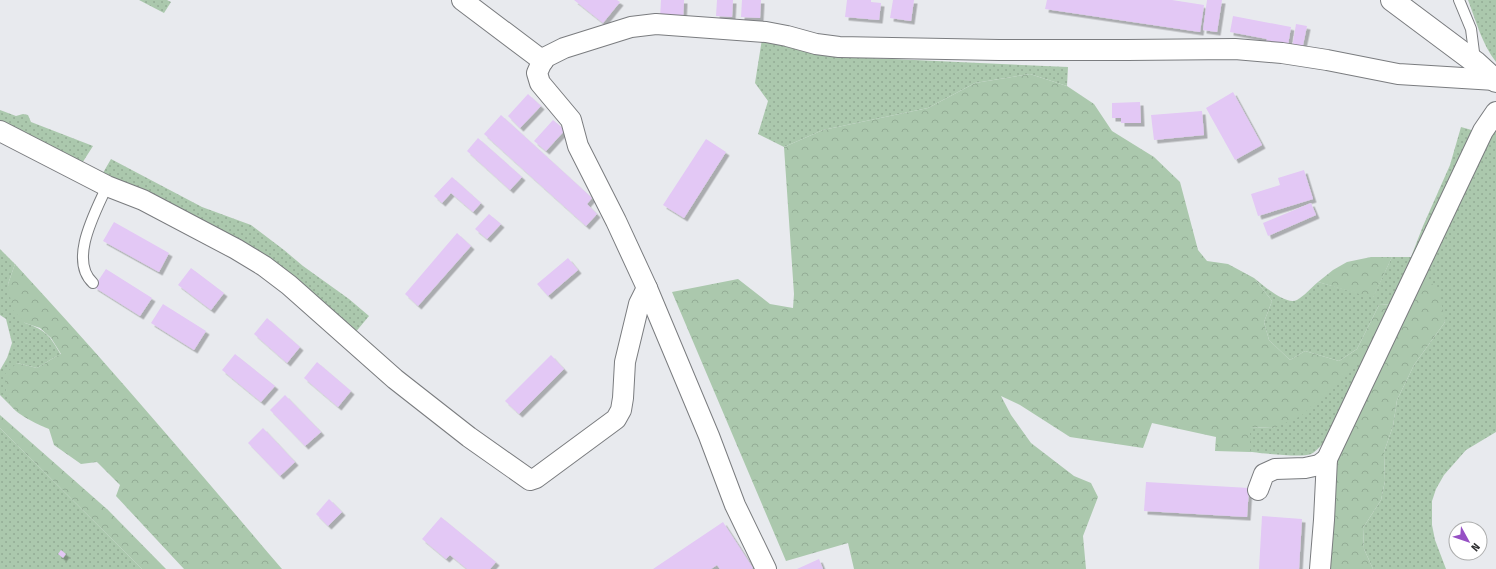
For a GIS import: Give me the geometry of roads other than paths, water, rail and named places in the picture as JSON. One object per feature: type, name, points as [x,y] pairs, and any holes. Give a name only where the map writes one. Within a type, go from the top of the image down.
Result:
[{"type":"street","points":[[462,0],[543,61]]},
{"type":"street","points":[[1392,0],[1475,62],[1496,80]]},
{"type":"street","points":[[766,569],[735,505],[709,436],[647,288],[616,221],[578,146],[571,120],[540,83],[537,73],[546,57],[564,48],[631,27],[656,24],[766,32],[816,44],[839,47],[1031,50],[1235,49],[1290,54],[1398,74],[1496,80]]},
{"type":"street","points":[[1320,569],[1327,459],[1483,131],[1496,112]]},
{"type":"street","points":[[0,131],[107,186],[143,200],[236,249],[264,266],[289,285],[395,379],[469,437],[530,480],[536,478],[616,419],[621,410],[623,398],[626,355],[639,304],[647,288]]},
{"type":"street","points":[[1258,490],[1264,474],[1274,468],[1305,468],[1319,465],[1327,459]]},
{"type":"lane","points":[[1459,0],[1471,29],[1475,62]]},
{"type":"lane","points":[[93,283],[88,279],[84,270],[84,247],[91,223],[107,186]]}]
